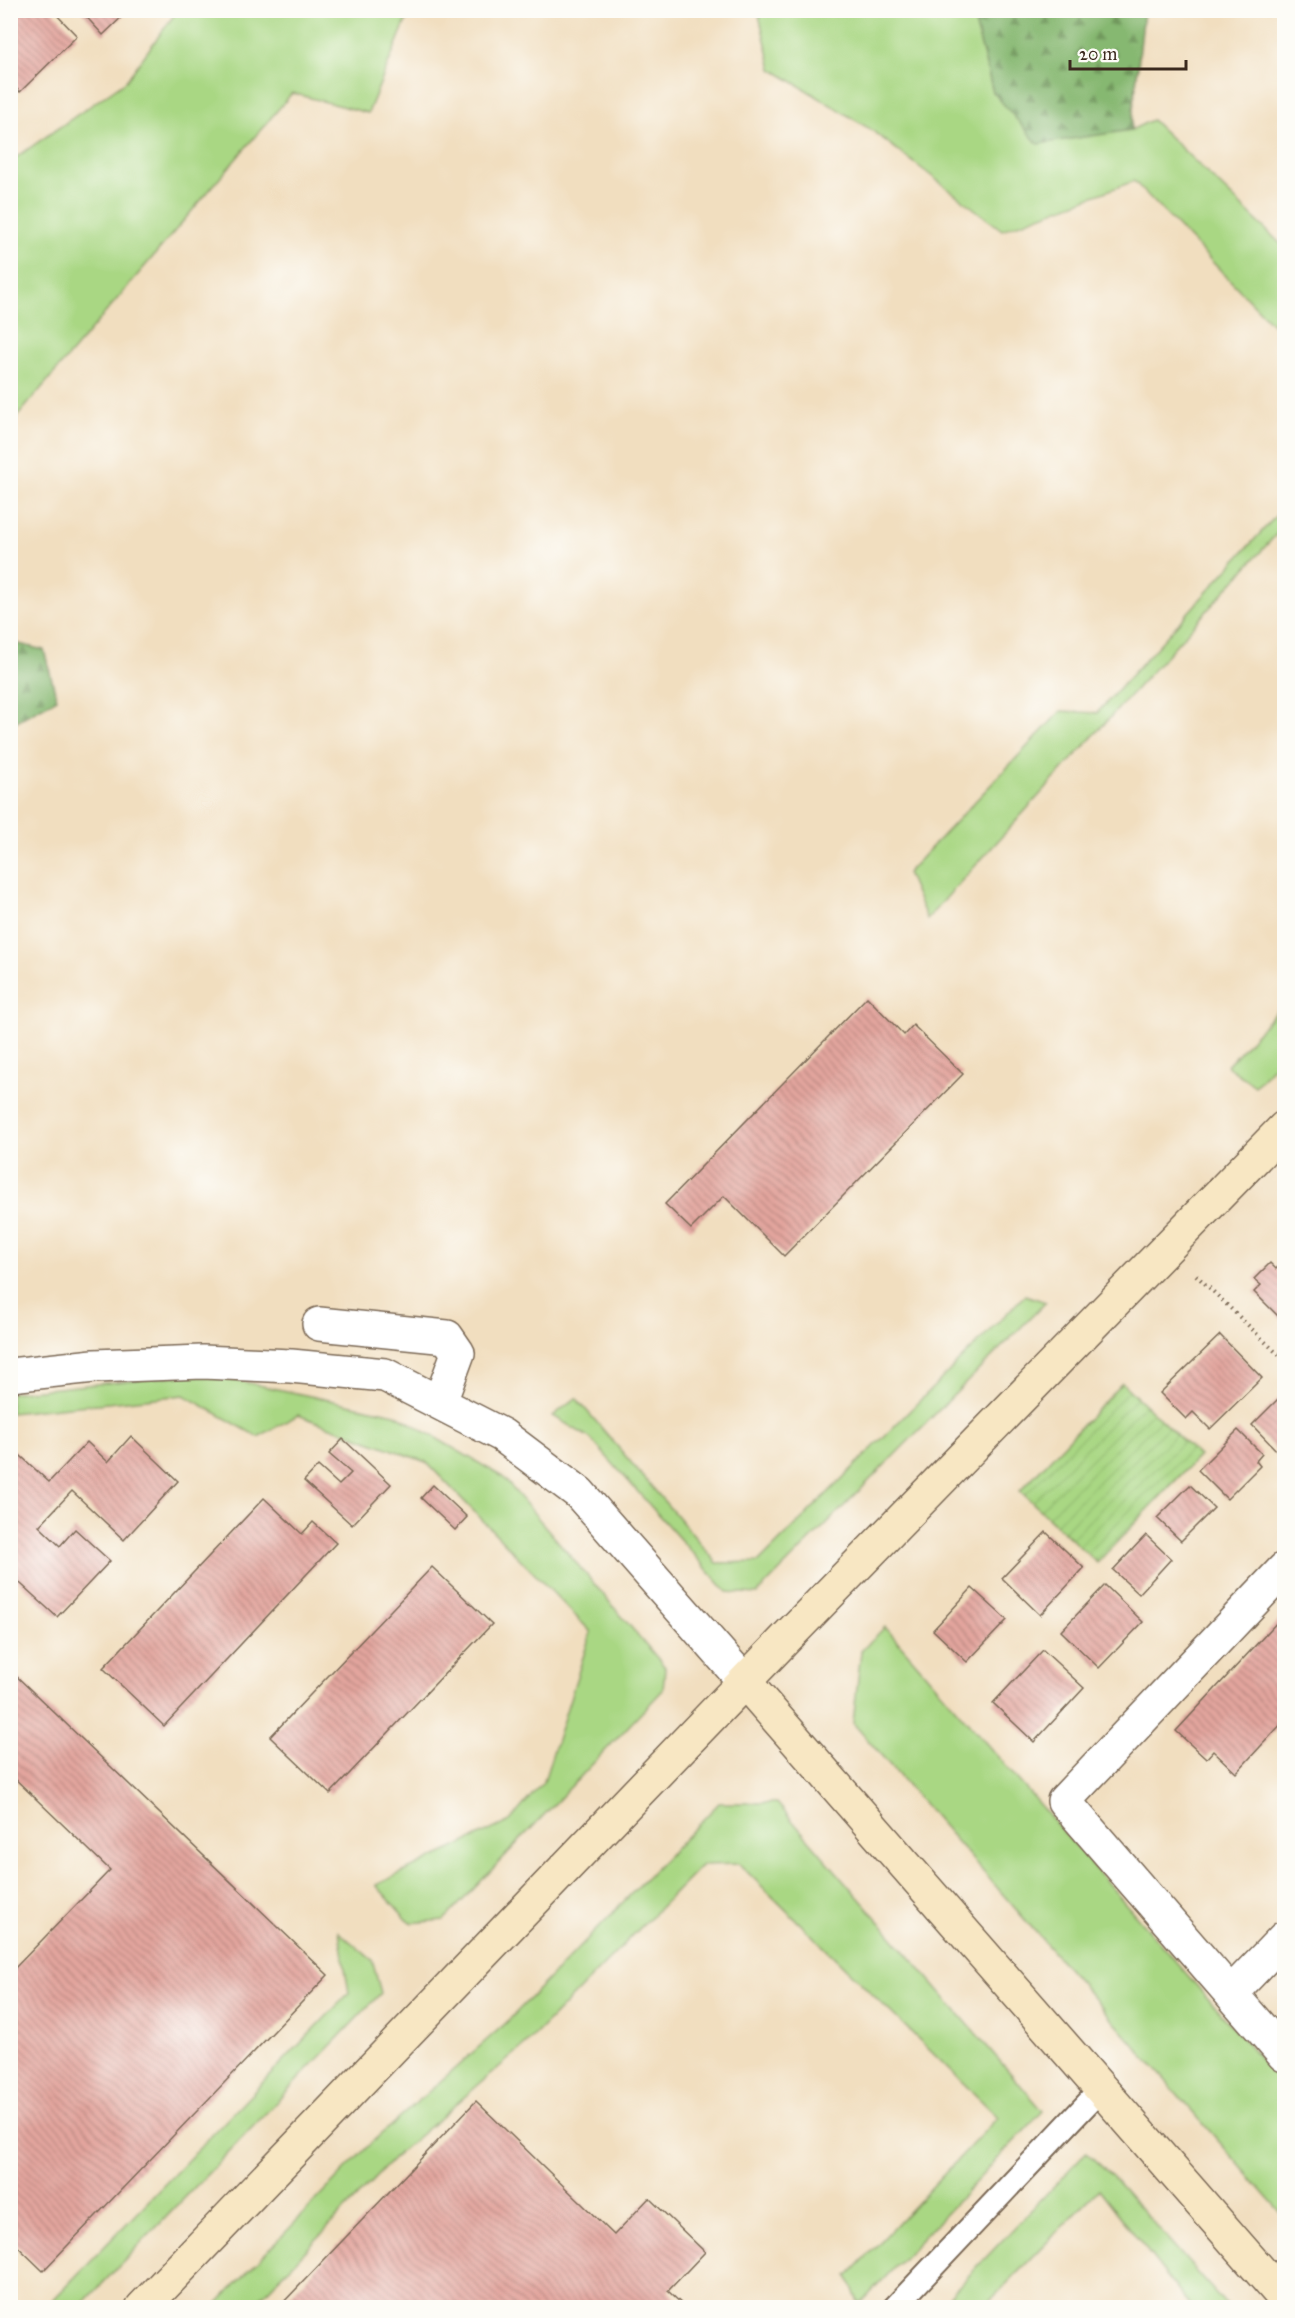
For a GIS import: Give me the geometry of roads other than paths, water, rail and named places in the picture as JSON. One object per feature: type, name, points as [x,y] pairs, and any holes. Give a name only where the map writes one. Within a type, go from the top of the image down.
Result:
[{"type":"street","points":[[142,2307],[1284,1128]]},
{"type":"street","points":[[319,1324],[447,1337],[458,1353],[440,1402]]},
{"type":"street","points":[[15,1366],[203,1362],[291,1366],[385,1375],[502,1435],[579,1493],[1284,2298]]},
{"type":"street","points":[[1284,1569],[1064,1801],[1284,2055]]},
{"type":"street","points":[[1231,1993],[1284,1938]]},
{"type":"lane","points":[[894,2307],[1101,2089]]}]
